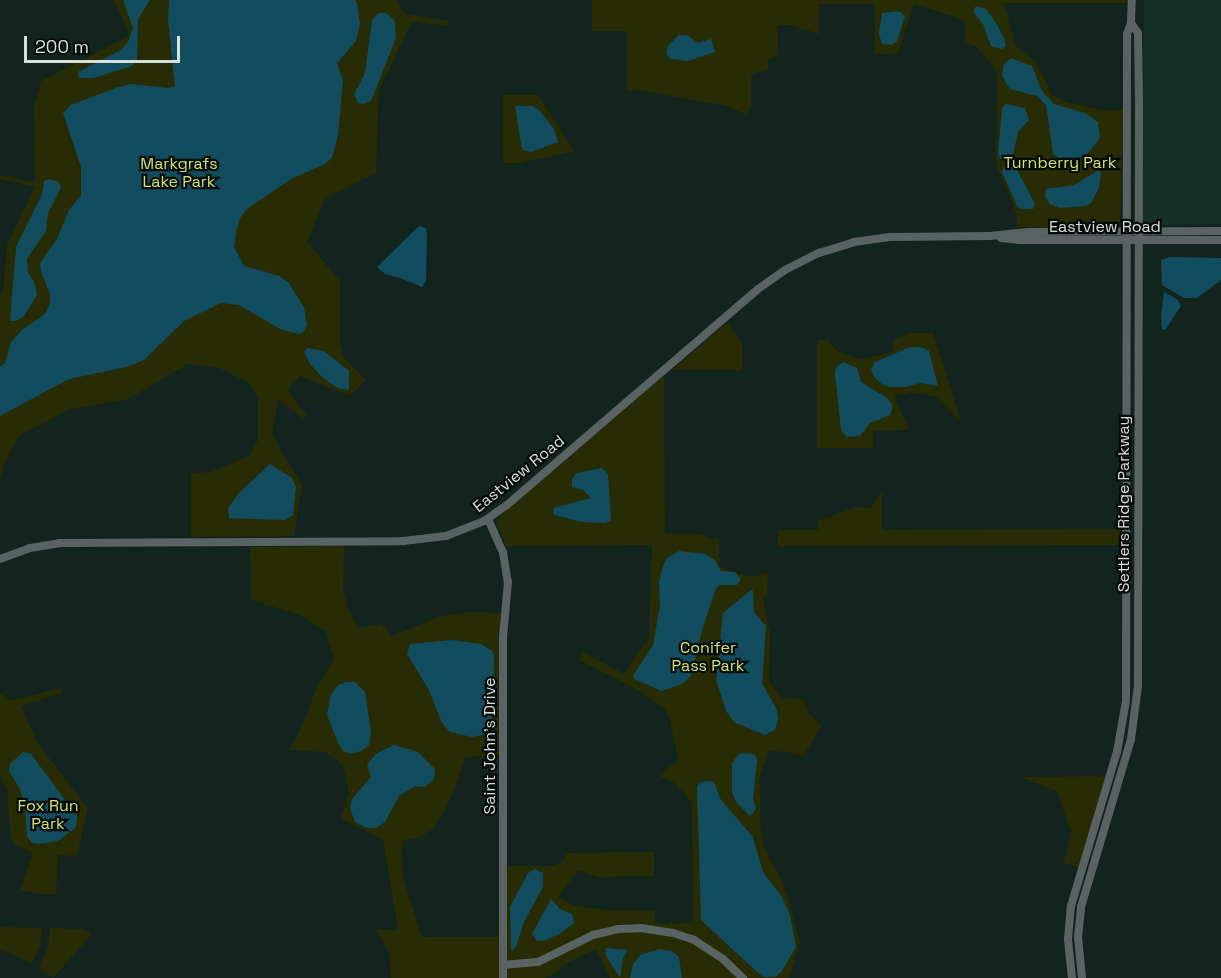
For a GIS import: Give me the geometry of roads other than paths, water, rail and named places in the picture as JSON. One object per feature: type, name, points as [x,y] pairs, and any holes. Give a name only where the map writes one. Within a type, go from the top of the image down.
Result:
[{"type":"street","name":"Settlers Ridge Parkway","points":[[1072,978],[1068,939],[1071,906],[1117,752],[1126,701],[1127,34],[1131,23],[1132,0]]},
{"type":"street","name":"Settlers Ridge Parkway","points":[[1083,978],[1078,937],[1081,908],[1131,739],[1138,686],[1137,33],[1131,23]]},
{"type":"street","name":"Eastview Road","points":[[1137,236],[1221,231]]},
{"type":"street","name":"Eastview Road","points":[[0,559],[35,547],[60,543],[423,540],[456,533],[488,519],[758,289],[791,267],[831,249],[871,239],[990,236],[1017,233],[1221,240]]},
{"type":"street","name":"Saint John's Drive","points":[[488,519],[503,552],[508,582],[503,638],[503,978]]},
{"type":"street","points":[[503,965],[538,962],[593,935],[618,929],[641,928],[673,933],[694,940],[713,952],[743,978]]},
{"type":"water","points":[[123,0],[150,0],[138,19],[137,61],[132,66],[93,78],[79,78],[78,72],[121,50],[128,42],[133,28]]},
{"type":"water","points":[[169,0],[355,0],[357,4],[360,24],[356,41],[337,63],[343,80],[338,135],[332,158],[325,164],[291,179],[247,209],[240,218],[236,233],[234,247],[244,266],[279,276],[288,282],[304,307],[307,325],[300,334],[282,330],[239,305],[221,303],[184,321],[144,360],[126,367],[69,379],[0,416],[0,367],[5,363],[11,342],[22,330],[45,314],[50,303],[50,294],[41,272],[40,263],[57,239],[69,210],[81,195],[81,167],[63,113],[71,105],[118,87],[131,84],[168,88],[175,86],[168,20]]},
{"type":"water","points":[[976,6],[986,9],[996,23],[1005,40],[1006,46],[1002,49],[991,46],[983,24],[973,12]]},
{"type":"water","points":[[899,11],[905,16],[897,41],[891,45],[882,44],[879,34],[882,13]]},
{"type":"water","points":[[378,13],[386,13],[395,21],[396,38],[371,101],[363,104],[358,103],[354,95],[365,73],[372,20]]},
{"type":"water","points":[[679,35],[687,35],[698,43],[711,39],[715,52],[688,61],[670,59],[666,54],[668,46]]},
{"type":"water","points":[[1011,58],[1032,66],[1042,91],[1054,104],[1085,113],[1098,122],[1100,138],[1087,154],[1071,161],[1062,160],[1053,154],[1046,105],[1037,96],[1010,89],[1002,76],[1004,64]]},
{"type":"water","points":[[1006,104],[1025,108],[1029,120],[1018,132],[1012,159],[1003,161],[998,155],[1002,108]]},
{"type":"water","points":[[515,106],[533,106],[540,111],[554,129],[558,142],[531,152],[522,150]]},
{"type":"water","points":[[1011,166],[1017,170],[1035,204],[1033,209],[1021,209],[1017,206],[1002,172],[1004,167]]},
{"type":"water","points":[[1097,171],[1101,172],[1099,188],[1091,203],[1086,206],[1059,208],[1050,204],[1045,197],[1046,189],[1074,185]]},
{"type":"water","points":[[50,179],[59,182],[61,188],[48,213],[46,231],[27,259],[28,272],[35,284],[37,295],[24,316],[16,321],[10,321],[16,247],[42,194],[44,181]]},
{"type":"water","points":[[419,226],[426,228],[427,233],[426,281],[422,287],[385,274],[377,267]]},
{"type":"water","points":[[1170,257],[1221,258],[1221,280],[1197,298],[1184,298],[1162,285],[1161,260]]},
{"type":"water","points":[[1164,292],[1178,300],[1181,306],[1165,330],[1162,329],[1161,317]]},
{"type":"water","points":[[910,347],[921,347],[929,351],[938,386],[920,383],[906,387],[890,387],[883,385],[874,377],[871,369],[875,362]]},
{"type":"water","points":[[307,348],[324,351],[349,371],[349,390],[338,388],[323,378],[310,364],[304,352]]},
{"type":"water","points":[[843,362],[857,368],[861,382],[887,398],[893,406],[890,415],[870,423],[860,436],[847,437],[841,430],[835,374],[836,367]]},
{"type":"water","points":[[270,464],[292,478],[296,487],[293,515],[285,520],[229,518],[228,508],[239,493]]},
{"type":"water","points":[[602,468],[608,474],[611,520],[605,523],[582,522],[554,515],[553,509],[557,507],[591,498],[583,490],[572,487],[572,479],[577,473]]},
{"type":"water","points":[[679,551],[705,554],[715,560],[721,571],[735,572],[741,579],[737,585],[719,585],[716,588],[703,627],[691,676],[682,684],[662,691],[634,679],[633,676],[653,645],[660,605],[659,582],[663,566],[667,558]]},
{"type":"water","points":[[751,590],[753,591],[754,612],[766,626],[762,683],[777,710],[778,719],[775,730],[765,735],[734,722],[726,711],[716,680],[723,613]]},
{"type":"water","points":[[452,640],[481,644],[492,651],[494,656],[493,723],[490,730],[482,735],[472,737],[450,732],[442,723],[429,690],[407,654],[410,644]]},
{"type":"water","points":[[355,682],[365,692],[371,733],[369,745],[351,754],[343,751],[338,743],[327,715],[331,694],[338,685]]},
{"type":"water","points":[[394,745],[418,752],[435,769],[434,779],[425,787],[415,786],[399,796],[385,822],[376,828],[367,828],[355,822],[350,808],[352,799],[371,777],[367,765],[370,761],[377,753]]},
{"type":"water","points":[[23,752],[31,754],[77,816],[76,827],[58,841],[37,844],[32,843],[27,836],[25,806],[20,789],[9,771],[10,764]]},
{"type":"water","points":[[743,753],[755,755],[757,759],[753,799],[756,809],[750,816],[736,802],[732,792],[732,763],[738,755]]},
{"type":"water","points":[[714,782],[721,800],[753,837],[763,872],[782,897],[790,915],[796,947],[782,971],[775,977],[764,977],[758,973],[701,920],[697,787],[699,783]]},
{"type":"water","points":[[535,869],[543,873],[543,887],[524,922],[516,947],[511,951],[510,907],[528,873]]},
{"type":"water","points":[[551,899],[560,909],[572,914],[574,923],[559,934],[544,941],[537,941],[532,934]]},
{"type":"water","points":[[606,948],[628,950],[623,958],[620,978],[605,954]]},
{"type":"water","points":[[660,949],[672,951],[679,957],[682,978],[630,978],[633,964],[640,955]]},
{"type":"park label","name":"Turnberry Park","points":[[1060,163]]},
{"type":"park label","name":"Markgrafs Lake Park","points":[[179,173]]},
{"type":"park label","name":"Conifer Pass Park","points":[[708,657]]},
{"type":"park label","name":"Fox Run Park","points":[[48,815]]}]
